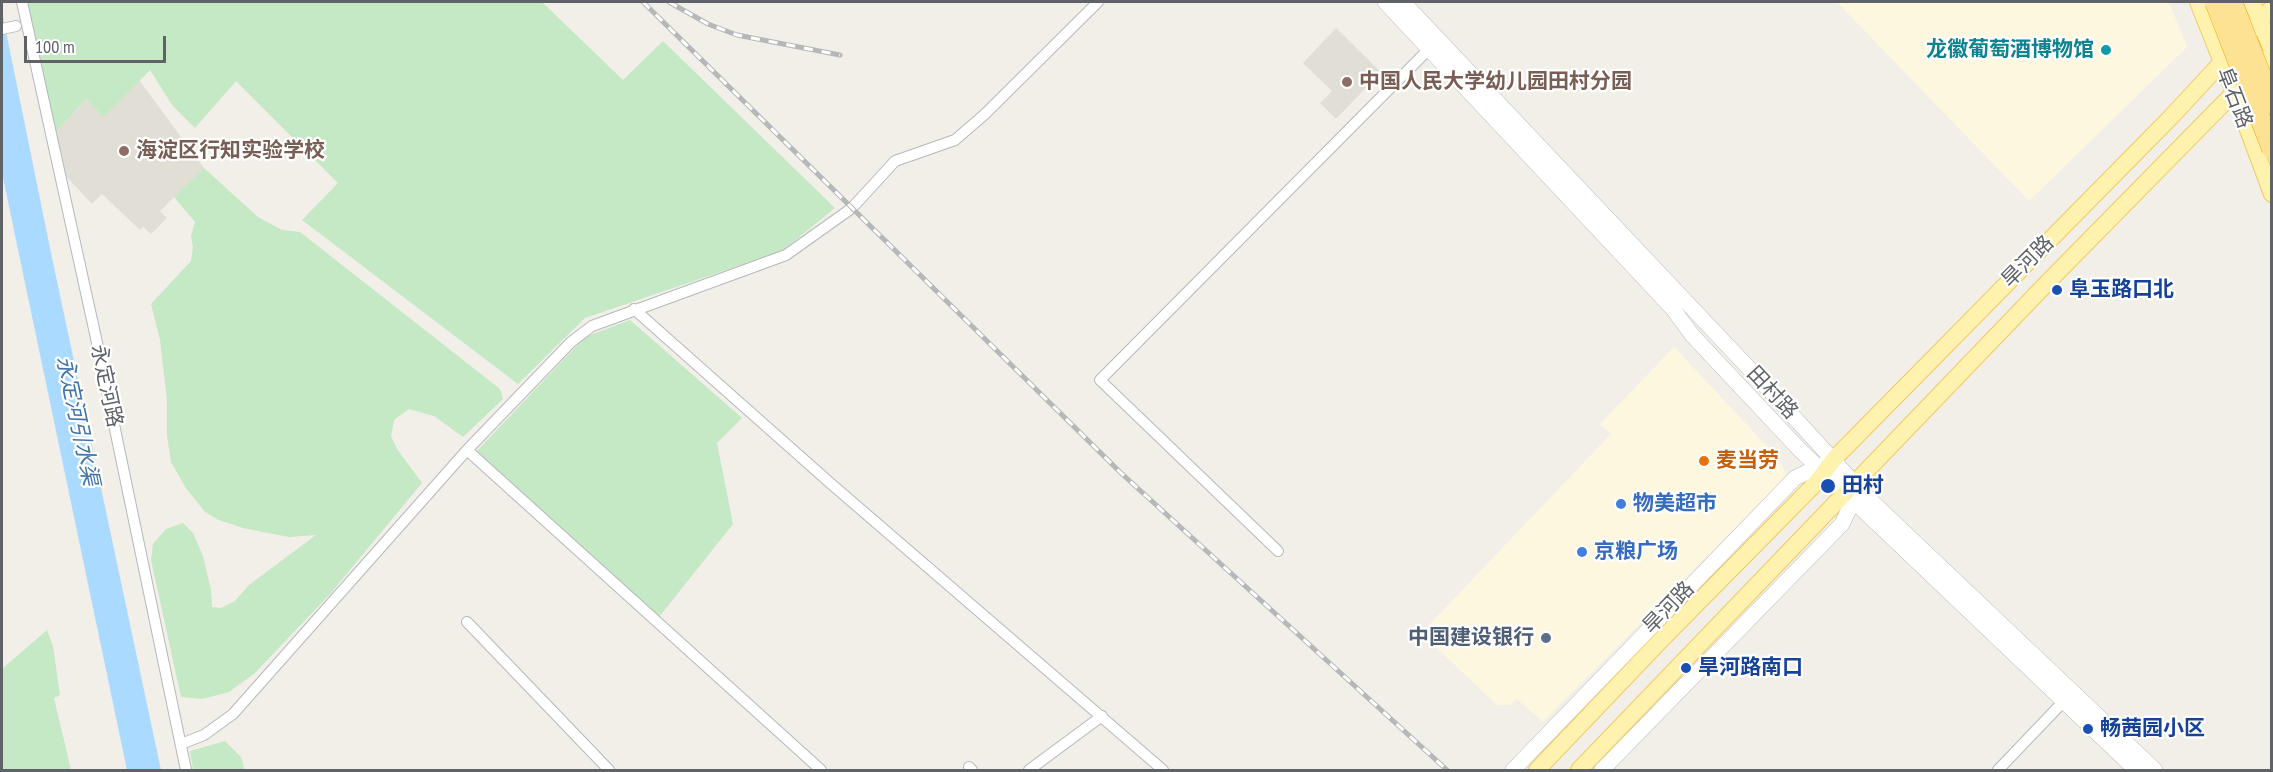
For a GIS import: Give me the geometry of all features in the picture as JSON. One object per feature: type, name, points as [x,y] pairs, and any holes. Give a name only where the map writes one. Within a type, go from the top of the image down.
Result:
[{"type":"highway","name":"阜石路","points":[[2215,2],[2271,149]]},
{"type":"highway","name":"阜石路","points":[[2232,2],[2271,103]]},
{"type":"main road","name":"田村路","points":[[1385,2],[1673,309],[1692,335],[2136,771]]},
{"type":"main road","name":"田村路","points":[[1403,2],[1825,466]]},
{"type":"main road","name":"阜石路","points":[[2198,2],[2271,194]]},
{"type":"main road","points":[[2252,2],[2271,52]]},
{"type":"main road","name":"旱河路","points":[[1537,771],[1723,579],[1825,466],[2171,117],[2271,8]]},
{"type":"main road","name":"旱河路","points":[[1579,771],[2271,52]]},
{"type":"main road","name":"旱河路","points":[[1514,771],[1795,478],[1825,466]]},
{"type":"main road","name":"田村路","points":[[1850,492],[1954,581],[2155,771]]},
{"type":"main road","name":"旱河路","points":[[1602,771],[1842,524],[1850,492]]},
{"type":"main road","points":[[1657,621],[1723,579]]},
{"type":"main road","points":[[1697,672],[1736,607]]},
{"type":"street","name":"永定河路","points":[[22,2],[96,338],[186,771]]},
{"type":"street","points":[[181,744],[204,735],[232,714],[466,450],[571,342],[592,326],[634,309],[786,255],[852,208],[895,161],[955,140],[985,114],[1098,2]]},
{"type":"street","points":[[2,29],[16,26]]},
{"type":"street","points":[[1278,551],[1100,380],[1430,49]]},
{"type":"street","points":[[634,309],[829,482],[1163,771]]},
{"type":"street","points":[[466,450],[820,771]]},
{"type":"street","points":[[467,621],[609,771]]},
{"type":"street","points":[[1998,771],[2064,701]]},
{"type":"street","points":[[1029,771],[1102,716]]},
{"type":"shaded area","points":[[1837,2],[2169,2],[2187,47],[2029,201]]},
{"type":"shaded area","name":"中国人民大学幼儿园田村分园","points":[[1336,28],[1381,72],[1336,119],[1320,103],[1332,91],[1303,63]]},
{"type":"shaded area","name":"海淀区行知实验学校","points":[[139,80],[204,168],[160,211],[167,218],[151,234],[143,227],[140,230],[102,194],[92,204],[61,171],[54,134],[86,99],[104,117]]},
{"type":"shaded area","name":"京粮广场","points":[[1674,347],[1781,461],[1786,476],[1543,722],[1517,699],[1510,705],[1497,705],[1438,649],[1430,624],[1611,434],[1600,424]]},
{"type":"green space","points":[[27,2],[542,2],[623,80],[663,41],[835,208],[782,251],[585,318],[518,384],[302,220],[338,183],[236,81],[195,128],[172,105],[150,70],[104,117],[86,99],[54,134]]},
{"type":"green space","points":[[204,168],[258,217],[282,230],[300,232],[500,389],[503,399],[463,437],[434,416],[409,409],[394,420],[391,436],[397,449],[422,483],[330,594],[255,673],[229,692],[202,699],[181,697],[151,560],[153,544],[166,529],[183,523],[193,533],[203,556],[211,590],[212,607],[221,608],[235,601],[249,585],[316,535],[289,537],[243,528],[219,520],[205,512],[186,488],[171,462],[160,340],[151,304],[191,261],[193,247],[191,236],[195,222],[174,197]]},
{"type":"green space","points":[[630,320],[742,418],[717,443],[733,524],[659,617],[476,452],[585,337]]},
{"type":"green space","points":[[47,630],[53,646],[60,695],[54,698],[71,770],[2,770],[2,669]]},
{"type":"green space","points":[[225,741],[241,757],[245,770],[193,770],[190,751]]},
{"type":"water","name":"永定河引水渠","points":[[2,12],[161,770],[127,770],[2,173]]},
{"type":"railway","points":[[643,2],[1121,473],[1447,770]]},
{"type":"railway","points":[[669,2],[708,24],[737,35],[840,55]]},
{"type":"place","name":"龙徽葡萄酒博物馆","points":[[2106,50]]},
{"type":"place","name":"中国人民大学幼儿园田村分园","points":[[1347,82]]},
{"type":"place","name":"海淀区行知实验学校","points":[[124,151]]},
{"type":"place","name":"阜玉路口北","points":[[2057,290]]},
{"type":"place","name":"麦当劳","points":[[1704,461]]},
{"type":"place","name":"田村","points":[[1828,486]]},
{"type":"place","name":"物美超市","points":[[1621,504]]},
{"type":"place","name":"京粮广场","points":[[1582,552]]},
{"type":"place","name":"中国建设银行","points":[[1546,638]]},
{"type":"place","name":"旱河路南口","points":[[1686,668]]},
{"type":"place","name":"畅茜园小区","points":[[2088,729]]}]
